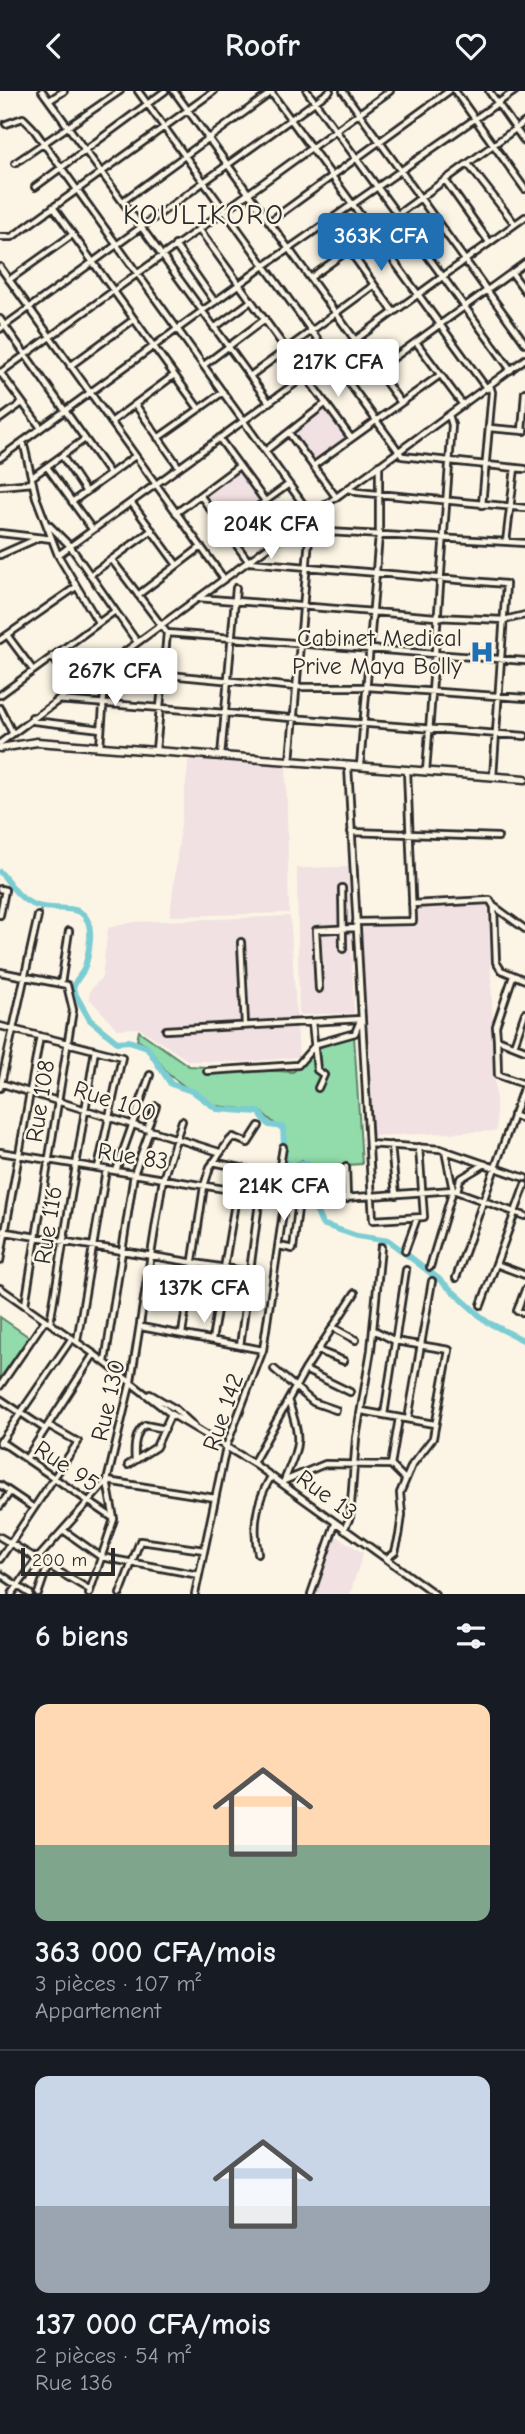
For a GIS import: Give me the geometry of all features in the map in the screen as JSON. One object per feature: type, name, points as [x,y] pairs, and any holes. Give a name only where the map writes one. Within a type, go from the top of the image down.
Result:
[{"type":"main road","points":[[0,748],[37,741],[525,779]]},
{"type":"street","points":[[42,91],[268,402]]},
{"type":"street","points":[[50,100],[64,91]]},
{"type":"street","points":[[15,163],[120,91]]},
{"type":"street","points":[[138,91],[404,457],[525,469]]},
{"type":"street","points":[[35,187],[165,91]]},
{"type":"street","points":[[174,91],[401,403]]},
{"type":"street","points":[[0,237],[12,237],[214,91]]},
{"type":"street","points":[[123,201],[271,91],[417,294],[488,387],[489,428],[482,505]]},
{"type":"street","points":[[307,91],[463,308],[511,370]]},
{"type":"street","points":[[3,328],[330,91]]},
{"type":"street","points":[[343,91],[525,343]]},
{"type":"street","points":[[41,429],[0,373],[390,91]]},
{"type":"street","points":[[269,222],[449,91]]},
{"type":"street","points":[[455,91],[525,189]]},
{"type":"street","points":[[489,91],[525,142]]},
{"type":"street","points":[[0,458],[264,266],[515,91]]},
{"type":"street","points":[[6,124],[23,118],[311,515],[289,761]]},
{"type":"street","points":[[310,278],[525,122]]},
{"type":"street","points":[[468,163],[515,224]]},
{"type":"street","points":[[445,180],[489,242]]},
{"type":"street","points":[[53,207],[111,291],[199,409]]},
{"type":"street","points":[[58,555],[525,217]]},
{"type":"street","points":[[199,229],[286,349]]},
{"type":"street","points":[[9,280],[72,235]]},
{"type":"street","points":[[175,245],[216,302]]},
{"type":"street","points":[[349,250],[393,311]]},
{"type":"street","points":[[377,370],[525,263]]},
{"type":"street","points":[[0,269],[225,579]]},
{"type":"street","points":[[512,273],[525,291]]},
{"type":"street","points":[[250,376],[374,285]]},
{"type":"street","points":[[214,327],[251,301]]},
{"type":"street","points":[[0,319],[3,328],[25,354],[110,474]]},
{"type":"street","points":[[204,365],[265,319]]},
{"type":"street","points":[[70,366],[133,320]]},
{"type":"street","points":[[416,342],[463,405]]},
{"type":"street","points":[[0,743],[73,687],[106,669],[137,642],[525,359]]},
{"type":"street","points":[[305,375],[351,439]]},
{"type":"street","points":[[313,466],[440,375]]},
{"type":"street","points":[[111,422],[173,376]]},
{"type":"street","points":[[158,438],[223,392]]},
{"type":"street","points":[[489,428],[523,431],[525,392]]},
{"type":"street","points":[[0,419],[22,403]]},
{"type":"street","points":[[265,451],[326,403]]},
{"type":"street","points":[[135,404],[179,467]]},
{"type":"street","points":[[426,772],[444,501],[452,425],[449,415]]},
{"type":"street","points":[[289,433],[336,497]]},
{"type":"street","points":[[219,438],[265,502]]},
{"type":"street","points":[[0,486],[32,480],[85,439]]},
{"type":"street","points":[[23,441],[32,480],[58,555],[98,622]]},
{"type":"street","points":[[62,456],[86,492]]},
{"type":"street","points":[[72,502],[135,456]]},
{"type":"street","points":[[360,767],[382,495],[379,465]]},
{"type":"street","points":[[176,513],[239,466]]},
{"type":"street","points":[[47,467],[92,529]]},
{"type":"street","points":[[506,542],[515,468]]},
{"type":"street","points":[[226,530],[289,484]]},
{"type":"street","points":[[349,489],[382,495],[525,508]]},
{"type":"street","points":[[200,495],[249,562],[506,584],[493,777]]},
{"type":"street","points":[[131,502],[177,565]]},
{"type":"street","points":[[46,522],[70,546],[137,642]]},
{"type":"street","points":[[90,575],[152,530]]},
{"type":"street","points":[[310,531],[525,543]]},
{"type":"street","points":[[0,533],[52,539]]},
{"type":"street","points":[[0,555],[37,538]]},
{"type":"street","points":[[138,595],[201,547]]},
{"type":"street","points":[[112,561],[167,633],[156,750]]},
{"type":"street","points":[[0,640],[76,587]]},
{"type":"street","points":[[221,756],[236,588]]},
{"type":"street","points":[[198,598],[436,617],[504,619],[525,615]]},
{"type":"street","points":[[0,695],[115,611]]},
{"type":"street","points":[[167,633],[525,661]]},
{"type":"street","points":[[7,635],[33,670]]},
{"type":"street","points":[[52,656],[73,687]]},
{"type":"street","points":[[106,669],[296,687],[367,687],[525,698]]},
{"type":"street","points":[[100,746],[106,669]]},
{"type":"street","points":[[56,700],[525,736]]},
{"type":"street","points":[[0,708],[12,732]]},
{"type":"street","points":[[32,717],[34,721],[101,729]]},
{"type":"street","points":[[348,766],[373,1220],[424,1217],[419,1147]]},
{"type":"street","points":[[356,922],[413,921],[407,770]]},
{"type":"street","points":[[351,832],[498,837]]},
{"type":"street","points":[[342,888],[343,949]]},
{"type":"street","points":[[0,915],[2,889]]},
{"type":"street","points":[[412,904],[490,900],[494,907],[525,929]]},
{"type":"street","points":[[494,907],[496,963],[501,970],[525,980]]},
{"type":"street","points":[[0,1085],[38,916]]},
{"type":"street","points":[[319,989],[316,930],[356,928]]},
{"type":"street","name":"Rue 108","points":[[24,1305],[73,1010],[64,985],[69,931]]},
{"type":"street","points":[[241,942],[245,1025]]},
{"type":"street","points":[[0,972],[64,985]]},
{"type":"street","points":[[456,1278],[525,1083],[498,1075],[496,1026],[513,976]]},
{"type":"street","points":[[514,1045],[525,1013]]},
{"type":"street","points":[[166,1030],[361,1019]]},
{"type":"street","points":[[207,1071],[298,1065],[316,1044],[355,1033],[361,1019]]},
{"type":"street","points":[[312,1022],[317,1070],[324,1075],[318,1088]]},
{"type":"street","points":[[0,1025],[122,1056],[98,1168]]},
{"type":"street","points":[[0,1261],[3,1232],[40,1036]]},
{"type":"street","points":[[497,1039],[525,1049]]},
{"type":"street","name":"Rue 116","points":[[47,1321],[64,1242],[95,1049]]},
{"type":"street","points":[[116,1171],[150,1075]]},
{"type":"street","name":"Rue 100","points":[[0,1085],[219,1152]]},
{"type":"street","points":[[105,1362],[134,1174],[156,1106]]},
{"type":"street","points":[[513,1115],[525,1120]]},
{"type":"street","name":"Rue 130","points":[[107,1481],[131,1381],[163,1179],[181,1121]]},
{"type":"street","points":[[182,1334],[204,1186],[219,1152],[229,1141],[233,1137],[248,1143],[259,1126]]},
{"type":"street","points":[[369,1144],[445,1151],[525,1178]]},
{"type":"street","points":[[391,1145],[396,1195]]},
{"type":"street","points":[[275,1198],[283,1147]]},
{"type":"street","points":[[445,1151],[455,1190]]},
{"type":"street","name":"Rue 83","points":[[0,1152],[285,1199],[317,1201],[455,1190]]},
{"type":"street","points":[[213,1163],[278,1176]]},
{"type":"street","points":[[430,1267],[460,1178],[485,1164]]},
{"type":"street","points":[[346,1167],[347,1199]]},
{"type":"street","points":[[0,1442],[74,1339],[106,1170]]},
{"type":"street","points":[[481,1305],[525,1185]]},
{"type":"street","points":[[455,1190],[525,1216]]},
{"type":"street","points":[[212,1340],[237,1191]]},
{"type":"street","points":[[240,1346],[260,1195]]},
{"type":"street","name":"Rue 142","points":[[195,1594],[226,1447],[263,1350],[285,1199]]},
{"type":"street","points":[[279,1247],[293,1249],[301,1200]]},
{"type":"street","points":[[405,1251],[417,1218]]},
{"type":"street","points":[[3,1232],[250,1272]]},
{"type":"street","points":[[344,1529],[350,1517],[374,1330],[381,1247]]},
{"type":"street","points":[[496,1264],[525,1275]]},
{"type":"street","points":[[384,1415],[406,1270]]},
{"type":"street","points":[[408,1419],[432,1281]]},
{"type":"street","name":"Rue 13","points":[[0,1288],[74,1339],[171,1414],[283,1483],[335,1524],[435,1594]]},
{"type":"street","points":[[525,1290],[517,1311],[525,1313]]},
{"type":"street","points":[[253,1463],[305,1370],[355,1293]]},
{"type":"street","points":[[0,1386],[47,1321]]},
{"type":"street","points":[[141,1327],[263,1350]]},
{"type":"street","points":[[334,1328],[356,1340]]},
{"type":"street","points":[[374,1330],[395,1341],[422,1343],[449,1350],[433,1438],[405,1479],[400,1493],[400,1536],[395,1552],[387,1558]]},
{"type":"street","points":[[319,1351],[344,1361]]},
{"type":"street","points":[[26,1459],[94,1354]]},
{"type":"street","points":[[274,1369],[313,1402],[336,1410]]},
{"type":"street","points":[[305,1370],[351,1392]]},
{"type":"street","name":"Rue 13","points":[[144,1392],[174,1408],[197,1429]]},
{"type":"street","points":[[0,1399],[78,1442],[0,1559]]},
{"type":"street","points":[[283,1483],[299,1444],[299,1433],[288,1400]]},
{"type":"street","points":[[362,1411],[434,1424]]},
{"type":"street","points":[[128,1465],[156,1447],[171,1414]]},
{"type":"street","points":[[391,1465],[400,1418]]},
{"type":"street","points":[[135,1460],[134,1449],[141,1428],[145,1425],[165,1429]]},
{"type":"street","name":"Rue 95","points":[[0,1442],[114,1519]]},
{"type":"street","points":[[283,1483],[325,1464],[355,1462],[391,1465],[405,1479]]},
{"type":"street","points":[[258,1552],[254,1527],[264,1490],[271,1477]]},
{"type":"street","points":[[107,1481],[215,1498]]},
{"type":"street","points":[[12,1594],[37,1559],[107,1481]]},
{"type":"street","points":[[0,1537],[89,1592],[114,1519],[107,1481]]},
{"type":"street","points":[[0,1485],[34,1508]]},
{"type":"street","points":[[0,1506],[10,1492]]},
{"type":"street","points":[[311,1594],[335,1524]]},
{"type":"street","points":[[63,1529],[101,1557],[199,1575]]},
{"type":"street","points":[[120,1594],[139,1541],[204,1550]]},
{"type":"street","points":[[38,1594],[48,1565]]},
{"type":"street","points":[[0,1574],[30,1594]]},
{"type":"shaded area","points":[[326,406],[348,437],[314,461],[291,432]]},
{"type":"shaded area","points":[[239,470],[262,501],[227,527],[203,495]]},
{"type":"shaded area","points":[[189,757],[286,766],[289,913],[170,916]]},
{"type":"shaded area","points":[[348,867],[354,1013],[299,1015],[297,868]]},
{"type":"shaded area","points":[[488,903],[497,1131],[370,1136],[358,925],[416,922],[416,906]]},
{"type":"shaded area","points":[[290,916],[299,1057],[246,1062],[189,1061],[139,1028],[117,1029],[89,998],[90,990],[102,977],[108,928],[134,922]]},
{"type":"shaded area","points":[[335,1535],[363,1553],[350,1594],[315,1594]]},
{"type":"green space","points":[[139,1031],[189,1066],[293,1072],[321,1047],[354,1035],[362,1164],[314,1167],[302,1160],[291,1166],[287,1164],[282,1130],[260,1111],[209,1105],[168,1074],[148,1046],[137,1040]]},
{"type":"green space","points":[[0,1317],[29,1337],[0,1379]]},
{"type":"waterway","points":[[0,872],[17,893],[30,903],[78,911],[85,916],[89,925],[89,951],[85,967],[73,990],[90,1020],[117,1042],[129,1041],[147,1047],[171,1084],[194,1092],[217,1109],[259,1112],[269,1125],[283,1127],[285,1165],[292,1169],[301,1163],[307,1163],[311,1199],[322,1224],[357,1236],[389,1241],[440,1280],[487,1322],[525,1341]]},
{"type":"waterway","points":[[40,914],[41,907]]},
{"type":"place","name":"Cabinet Medical Prive Maya Bolly","points":[[482,652]]},
{"type":"district","name":"KOULIKORO","points":[[204,215]]}]
